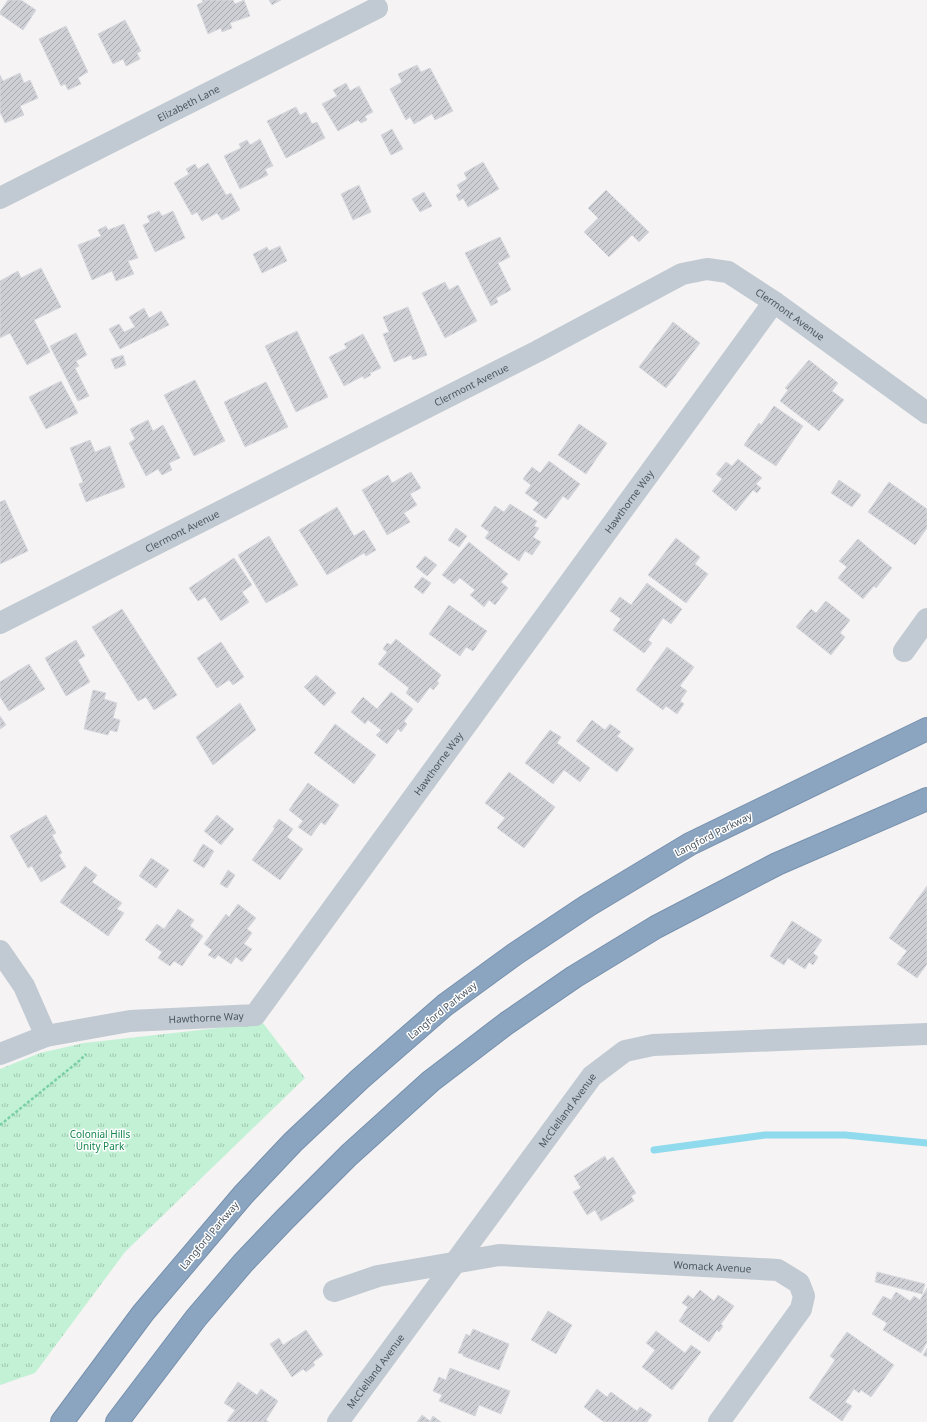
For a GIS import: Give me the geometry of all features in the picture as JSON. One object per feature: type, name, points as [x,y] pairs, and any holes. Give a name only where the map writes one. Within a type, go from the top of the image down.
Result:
[{"type":"highway","name":"Langford Parkway","points":[[62,1422],[143,1313],[243,1195],[293,1142],[360,1079],[445,1005],[515,954],[587,906],[690,844],[927,729]]},
{"type":"highway","points":[[116,1422],[196,1318],[243,1263],[349,1155],[431,1081],[507,1023],[574,977],[656,927],[777,864],[927,799]]},
{"type":"street","name":"Elizabeth Lane","points":[[0,198],[377,8]]},
{"type":"street","name":"Clermont Avenue","points":[[0,623],[538,351],[682,274],[707,269],[728,272],[774,302],[927,413]]},
{"type":"street","name":"Hawthorne Way","points":[[0,1054],[46,1036],[130,1021],[255,1015],[774,302]]},
{"type":"street","points":[[904,651],[927,619]]},
{"type":"street","points":[[0,950],[24,986],[46,1036]]},
{"type":"street","name":"McClelland Avenue","points":[[338,1422],[592,1076],[625,1051],[653,1045],[927,1034]]},
{"type":"street","name":"Womack Avenue","points":[[334,1291],[378,1276],[499,1255],[778,1270],[799,1283],[804,1296],[801,1309],[718,1422]]},
{"type":"path","points":[[0,1125],[79,1061],[90,1049],[86,1029]]},
{"type":"green space","name":"Colonial Hills Unity Park","points":[[263,1023],[305,1078],[125,1252],[35,1373],[0,1385],[0,1069],[40,1053],[84,1043]]},
{"type":"building","points":[[8,0],[21,0],[36,10],[23,30],[0,14]]},
{"type":"building","points":[[202,0],[233,0],[235,4],[244,0],[250,16],[230,23],[232,28],[222,32],[221,28],[208,34],[197,5],[203,2]]},
{"type":"building","points":[[269,0],[281,0],[272,5]]},
{"type":"building","points":[[125,20],[141,51],[137,53],[140,59],[126,66],[123,59],[113,64],[98,34]]},
{"type":"building","points":[[66,26],[88,72],[78,78],[81,84],[68,90],[65,84],[61,86],[39,39]]},
{"type":"building","points":[[417,65],[421,72],[430,68],[453,111],[435,120],[432,114],[414,124],[410,117],[406,120],[390,89],[402,82],[398,74]]},
{"type":"building","points":[[20,73],[24,83],[30,80],[38,98],[20,106],[24,115],[5,123],[0,112],[0,75],[3,81]]},
{"type":"building","points":[[346,83],[350,91],[359,86],[373,112],[365,116],[367,120],[361,123],[358,120],[338,131],[322,104],[337,96],[333,90]]},
{"type":"building","points":[[296,107],[300,115],[306,112],[312,124],[317,122],[325,138],[286,158],[267,121]]},
{"type":"building","points":[[392,129],[403,149],[391,155],[381,135]]},
{"type":"building","points":[[260,139],[273,166],[265,169],[268,175],[240,189],[224,156],[241,148],[239,144],[247,140],[250,145]]},
{"type":"building","points":[[483,162],[499,189],[468,207],[463,198],[459,201],[456,195],[461,192],[457,185],[467,179],[464,173]]},
{"type":"building","points":[[208,163],[226,195],[231,193],[240,210],[222,220],[217,213],[202,221],[197,212],[192,215],[174,183],[189,174],[186,169],[195,164],[198,169]]},
{"type":"building","points":[[359,185],[371,212],[353,220],[341,194]]},
{"type":"building","points":[[606,190],[649,232],[639,242],[632,235],[609,257],[584,232],[598,218],[588,208]]},
{"type":"building","points":[[424,192],[432,206],[420,212],[412,199]]},
{"type":"building","points":[[159,211],[162,216],[173,211],[185,238],[155,252],[143,225],[150,222],[147,216]]},
{"type":"building","points":[[124,224],[138,258],[128,261],[134,274],[116,281],[112,271],[92,280],[78,245],[101,236],[98,230],[106,226],[108,230]]},
{"type":"building","points":[[500,237],[510,257],[498,263],[511,290],[496,298],[498,302],[491,306],[465,253]]},
{"type":"building","points":[[280,246],[287,261],[262,273],[253,254],[267,247],[269,251]]},
{"type":"building","points":[[41,268],[61,307],[34,320],[50,352],[27,365],[10,333],[0,338],[0,281],[18,271],[21,278]]},
{"type":"building","points":[[445,282],[449,290],[458,285],[477,321],[445,338],[422,293]]},
{"type":"building","points":[[408,307],[427,355],[413,360],[411,355],[394,362],[383,334],[389,332],[383,317]]},
{"type":"building","points":[[144,308],[149,318],[161,311],[169,325],[120,349],[109,329],[119,324],[124,332],[135,327],[129,317]]},
{"type":"building","points":[[673,322],[700,343],[666,388],[639,367]]},
{"type":"building","points":[[297,331],[328,397],[296,412],[265,346]]},
{"type":"building","points":[[76,333],[87,355],[76,361],[79,366],[75,368],[89,396],[78,401],[50,346]]},
{"type":"building","points":[[363,334],[381,368],[370,373],[371,375],[364,379],[363,376],[344,386],[329,357],[347,348],[344,344]]},
{"type":"building","points":[[123,355],[126,365],[115,369],[111,359]]},
{"type":"building","points":[[809,360],[838,383],[832,391],[844,400],[819,431],[780,401],[788,390],[785,388]]},
{"type":"building","points":[[195,380],[225,441],[194,456],[164,395]]},
{"type":"building","points":[[61,381],[78,413],[46,429],[29,397]]},
{"type":"building","points":[[266,382],[288,427],[245,447],[224,402]]},
{"type":"building","points":[[774,406],[803,426],[776,466],[744,445],[759,423],[761,425]]},
{"type":"building","points":[[148,420],[153,431],[163,425],[180,458],[169,463],[172,470],[162,475],[158,469],[146,476],[129,443],[135,439],[130,429]]},
{"type":"building","points":[[579,424],[607,443],[586,474],[558,455]]},
{"type":"building","points":[[90,440],[95,452],[110,446],[125,487],[86,502],[79,484],[83,482],[70,448]]},
{"type":"building","points":[[738,459],[762,478],[756,484],[761,488],[757,493],[753,490],[736,511],[712,491],[722,479],[716,474],[726,462],[732,466]]},
{"type":"building","points":[[549,461],[580,484],[568,500],[563,496],[546,519],[533,510],[539,503],[525,493],[531,485],[523,479],[532,467],[540,473]]},
{"type":"building","points":[[411,472],[421,488],[410,494],[417,505],[404,513],[410,522],[387,535],[362,490],[388,475],[392,483]]},
{"type":"building","points":[[839,480],[861,495],[852,507],[831,493]]},
{"type":"building","points":[[889,482],[927,509],[927,528],[915,545],[868,512]]},
{"type":"building","points":[[5,500],[28,551],[0,564],[0,502]]},
{"type":"building","points":[[510,504],[537,521],[534,526],[539,528],[533,537],[541,542],[532,555],[525,551],[519,561],[485,538],[489,532],[481,526],[495,506],[504,512]]},
{"type":"building","points":[[337,507],[354,536],[364,530],[376,550],[366,556],[364,553],[327,575],[299,530]]},
{"type":"building","points":[[456,528],[467,536],[459,547],[448,540]]},
{"type":"building","points":[[269,536],[298,585],[266,603],[238,555]]},
{"type":"building","points":[[676,538],[700,557],[695,564],[708,574],[686,603],[648,575]]},
{"type":"building","points":[[858,539],[892,568],[876,588],[874,586],[863,599],[838,578],[847,567],[839,561]]},
{"type":"building","points":[[469,542],[508,574],[501,582],[508,588],[495,605],[489,600],[484,607],[470,595],[475,590],[460,578],[454,584],[442,575]]},
{"type":"building","points":[[425,556],[437,565],[427,576],[416,567]]},
{"type":"building","points":[[234,558],[252,585],[242,592],[249,602],[221,621],[205,597],[198,601],[189,588]]},
{"type":"building","points":[[422,577],[431,583],[423,594],[414,587]]},
{"type":"building","points":[[647,583],[682,609],[671,624],[663,618],[648,640],[652,643],[644,653],[613,630],[621,619],[610,611],[620,597],[631,605]]},
{"type":"building","points":[[826,601],[850,620],[840,633],[845,637],[831,655],[796,627],[811,609],[816,613]]},
{"type":"building","points":[[449,605],[487,631],[473,651],[466,647],[460,656],[429,634]]},
{"type":"building","points":[[122,609],[177,695],[154,710],[146,697],[138,701],[92,627]]},
{"type":"building","points":[[396,639],[441,675],[437,681],[439,683],[433,690],[430,687],[418,703],[406,693],[409,688],[378,664],[387,652],[383,649],[387,643],[391,645]]},
{"type":"building","points":[[76,640],[85,656],[78,660],[90,682],[66,696],[45,658]]},
{"type":"building","points":[[221,642],[244,677],[233,685],[229,680],[217,688],[197,658]]},
{"type":"building","points":[[667,647],[694,667],[680,686],[687,691],[680,701],[684,704],[677,714],[666,706],[663,710],[636,690]]},
{"type":"building","points":[[29,664],[45,689],[9,711],[0,697],[0,682]]},
{"type":"building","points":[[316,675],[336,693],[324,706],[304,687]]},
{"type":"building","points":[[93,690],[106,693],[104,699],[117,703],[113,718],[120,720],[117,732],[110,730],[108,735],[84,729]]},
{"type":"building","points":[[391,692],[413,709],[404,721],[407,724],[401,732],[398,729],[387,744],[376,735],[381,730],[368,720],[365,724],[351,712],[363,697],[377,709]]},
{"type":"building","points":[[240,703],[256,730],[213,765],[196,737]]},
{"type":"building","points":[[0,716],[6,725],[0,729]]},
{"type":"building","points":[[592,720],[605,730],[610,724],[621,732],[617,736],[634,749],[617,772],[576,741]]},
{"type":"building","points":[[335,724],[376,755],[354,784],[314,753]]},
{"type":"building","points":[[550,730],[561,737],[557,743],[590,768],[580,782],[564,770],[553,784],[525,763]]},
{"type":"building","points":[[509,772],[555,807],[524,848],[497,828],[505,818],[485,803]]},
{"type":"building","points":[[308,783],[339,805],[325,825],[321,822],[311,836],[298,827],[303,821],[289,810]]},
{"type":"building","points":[[46,815],[56,833],[52,835],[62,853],[59,855],[66,867],[41,882],[32,866],[28,868],[10,836]]},
{"type":"building","points":[[217,815],[234,829],[221,845],[204,831]]},
{"type":"building","points":[[279,819],[293,829],[287,837],[303,849],[280,880],[252,860],[275,828],[273,827]]},
{"type":"building","points":[[203,844],[214,851],[204,868],[193,861]]},
{"type":"building","points":[[151,858],[169,870],[156,888],[139,876]]},
{"type":"building","points":[[85,866],[97,875],[92,882],[122,903],[117,909],[124,913],[108,936],[60,902]]},
{"type":"building","points":[[228,870],[235,875],[227,888],[220,884]]},
{"type":"building","points":[[927,886],[927,964],[917,978],[897,964],[907,951],[889,938]]},
{"type":"building","points":[[238,904],[256,918],[247,929],[252,933],[244,944],[252,949],[242,962],[236,957],[231,964],[218,955],[215,959],[208,955],[212,950],[204,944],[226,914],[229,917]]},
{"type":"building","points":[[178,909],[194,920],[190,926],[203,936],[182,966],[174,961],[170,966],[158,958],[162,952],[145,940],[157,924],[164,929]]},
{"type":"building","points":[[792,921],[822,940],[813,953],[818,957],[813,965],[809,962],[805,969],[788,958],[784,965],[770,956]]},
{"type":"building","points":[[605,1156],[607,1161],[613,1157],[636,1193],[631,1196],[634,1201],[601,1221],[595,1210],[587,1215],[573,1192],[581,1188],[574,1176]]},
{"type":"building","points":[[877,1272],[925,1284],[922,1294],[875,1282]]},
{"type":"building","points":[[927,1288],[927,1342],[921,1353],[883,1330],[887,1323],[872,1314],[883,1296],[891,1300],[896,1292],[910,1301],[914,1296],[920,1300]]},
{"type":"building","points":[[700,1290],[714,1301],[718,1295],[734,1306],[721,1324],[723,1326],[719,1332],[717,1330],[709,1342],[679,1321],[688,1307],[682,1303],[688,1295],[693,1299]]},
{"type":"building","points":[[548,1311],[572,1325],[556,1354],[531,1340]]},
{"type":"building","points":[[473,1329],[509,1344],[499,1370],[458,1353],[466,1334],[470,1336]]},
{"type":"building","points":[[306,1330],[323,1355],[313,1362],[315,1365],[306,1372],[303,1369],[292,1377],[270,1344],[279,1338],[283,1345]]},
{"type":"building","points":[[656,1331],[685,1353],[691,1345],[701,1352],[672,1390],[642,1367],[655,1350],[646,1343]]},
{"type":"building","points":[[847,1332],[894,1365],[871,1397],[861,1390],[859,1393],[854,1389],[845,1402],[852,1406],[842,1421],[809,1398],[835,1360],[830,1356]]},
{"type":"building","points":[[927,1348],[927,1357],[923,1355]]},
{"type":"building","points":[[450,1368],[510,1391],[501,1414],[479,1405],[475,1416],[439,1401],[442,1395],[433,1391],[439,1377],[446,1380]]},
{"type":"building","points":[[238,1382],[257,1395],[261,1389],[278,1401],[266,1420],[269,1422],[227,1421],[235,1410],[224,1403]]},
{"type":"building","points":[[597,1389],[607,1397],[611,1392],[637,1411],[640,1407],[652,1415],[647,1422],[604,1422],[584,1407]]},
{"type":"building","points":[[422,1415],[430,1421],[433,1416],[441,1422],[417,1422]]},
{"type":"waterway","points":[[654,1150],[765,1135],[845,1135],[927,1143]]}]
